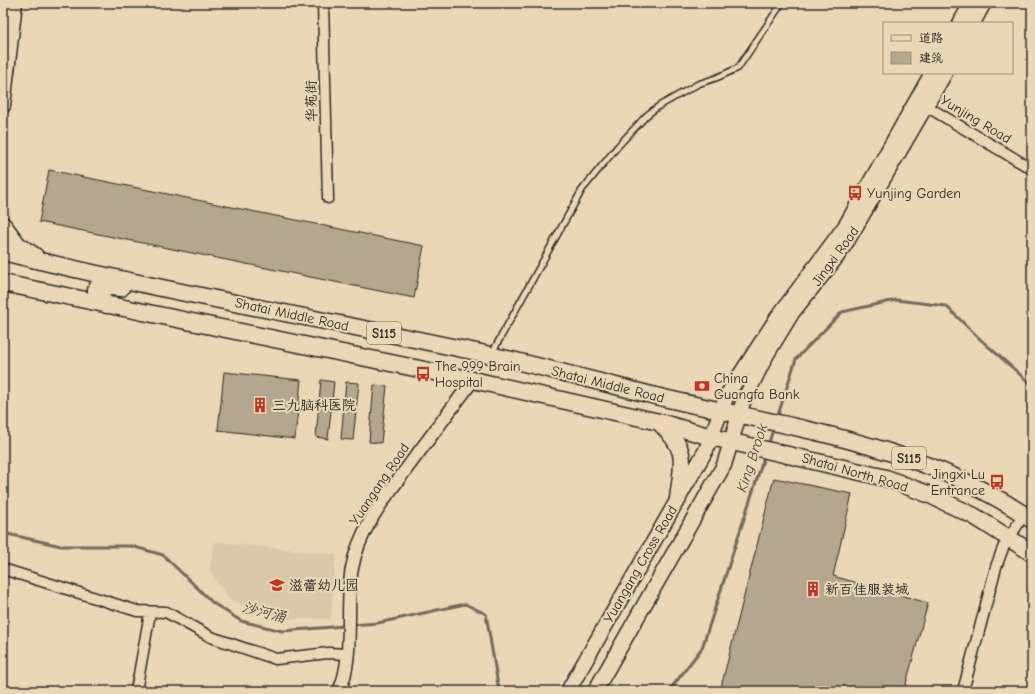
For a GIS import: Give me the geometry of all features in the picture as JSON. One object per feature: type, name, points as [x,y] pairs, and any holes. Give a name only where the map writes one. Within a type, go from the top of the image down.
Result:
[{"type":"main road","points":[[3,15],[4,3]]},
{"type":"main road","points":[[3,106],[15,3]]},
{"type":"main road","points":[[961,22],[971,3]]},
{"type":"main road","points":[[974,22],[984,3]]},
{"type":"main road","name":"Jingxi Road","points":[[711,437],[720,410],[727,395],[776,318],[846,225],[931,74]]},
{"type":"main road","name":"Jingxi Road","points":[[732,441],[740,414],[754,378],[780,330],[836,258],[849,238],[944,74]]},
{"type":"main road","points":[[3,225],[18,244],[47,263]]},
{"type":"main road","name":"Shatai Middle Road","points":[[3,252],[47,263],[491,356],[720,410]]},
{"type":"main road","name":"Shatai Middle Road","points":[[3,283],[473,380],[659,422],[711,437]]},
{"type":"main road","points":[[107,305],[97,294],[96,290],[98,286],[133,290],[152,285]]},
{"type":"main road","name":"Shatai North Road","points":[[720,410],[840,437],[906,457],[970,484],[1028,517]]},
{"type":"main road","points":[[659,422],[674,436],[681,450],[682,468],[678,499]]},
{"type":"main road","name":"Shatai North Road","points":[[711,437],[886,478],[930,495],[974,516],[1032,553]]},
{"type":"main road","name":"Yuangang Cross Road","points":[[568,691],[651,543],[678,499],[711,437]]},
{"type":"main road","name":"Yuangang Cross Road","points":[[595,691],[659,576],[724,465],[732,441]]},
{"type":"main road","points":[[651,543],[661,541],[667,546],[659,576]]},
{"type":"street","name":"华苑街","points":[[323,3],[328,198]]},
{"type":"street","name":"Yunjing Road","points":[[926,106],[1032,169]]},
{"type":"street","name":"Yuangang Road","points":[[338,691],[343,680],[347,648],[352,568],[359,541],[366,527],[383,501],[473,380]]},
{"type":"street","points":[[963,691],[996,567],[1009,537],[1028,517]]},
{"type":"street","points":[[3,569],[138,611],[150,613],[166,612],[211,637],[276,659],[318,654],[347,648]]},
{"type":"street","points":[[136,691],[150,613]]},
{"type":"lane","points":[[491,356],[582,190],[618,146],[647,115],[659,106],[698,84],[738,68],[782,3]]},
{"type":"shaded area","name":"滋蕾幼儿园","points":[[215,542],[336,554],[331,619],[275,619],[230,600],[209,570]]},
{"type":"building","points":[[49,170],[424,246],[414,298],[39,222]]},
{"type":"building","name":"三九脑科医院","points":[[224,372],[301,380],[295,439],[218,430]]},
{"type":"building","points":[[321,380],[334,382],[328,439],[316,437]]},
{"type":"building","points":[[346,382],[359,383],[353,440],[341,439]]},
{"type":"building","points":[[374,385],[387,386],[381,443],[369,442]]},
{"type":"building","name":"新百佳服装城","points":[[774,478],[852,494],[833,576],[928,603],[904,691],[720,691]]},
{"type":"waterway","name":"King Brook","points":[[777,418],[796,359],[842,312],[896,300],[946,306],[981,340],[1032,385]]},
{"type":"waterway","name":"King Brook","points":[[768,445],[774,427]]},
{"type":"waterway","name":"King Brook","points":[[669,691],[702,648],[765,454]]},
{"type":"waterway","name":"沙河涌","points":[[3,533],[61,546],[131,546],[163,555],[213,603],[241,621],[282,631],[345,626]]},
{"type":"waterway","name":"沙河涌","points":[[351,625],[378,623],[465,604],[486,614],[499,691]]},
{"type":"place","name":"Yunjing Garden","points":[[855,193]]},
{"type":"place","name":"The 999 Brain Hospital","points":[[423,374]]},
{"type":"place","name":"China Guangfa Bank","points":[[702,386]]},
{"type":"place","name":"三九脑科医院","points":[[260,405]]},
{"type":"place","name":"Jingxi Lu Entrance","points":[[997,482]]},
{"type":"place","name":"滋蕾幼儿园","points":[[277,585]]},
{"type":"place","name":"新百佳服装城","points":[[813,589]]}]
